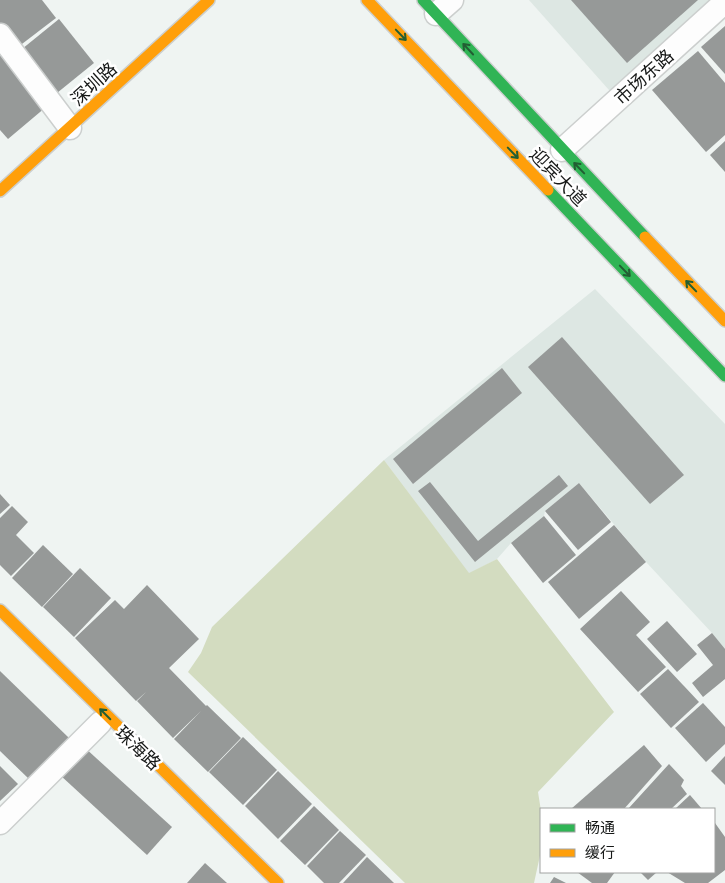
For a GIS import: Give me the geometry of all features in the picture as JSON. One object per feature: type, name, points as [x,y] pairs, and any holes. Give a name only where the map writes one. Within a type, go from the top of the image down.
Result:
[{"type":"main road","name":"深圳路","points":[[0,192],[209,0]]},
{"type":"main road","name":"迎宾大道","points":[[367,0],[725,376]]},
{"type":"main road","name":"迎宾大道","points":[[437,5],[562,150],[725,321]]},
{"type":"main road","name":"珠海路","points":[[0,610],[278,883]]},
{"type":"street","name":"市场东路","points":[[562,150],[725,2]]},
{"type":"street","points":[[0,35],[70,128]]},
{"type":"street","name":"珠海路","points":[[0,623],[100,723],[266,883]]},
{"type":"street","points":[[0,822],[100,723]]},
{"type":"shaded area","points":[[529,0],[725,0],[617,99]]},
{"type":"shaded area","points":[[595,289],[725,424],[725,650],[712,633],[646,562],[579,483],[545,511],[544,516],[511,543],[497,559],[469,574],[384,460]]},
{"type":"green space","points":[[384,460],[469,573],[497,559],[614,712],[538,792],[541,808],[540,856],[534,883],[405,883],[188,672],[201,653],[212,627]]},
{"type":"building","points":[[0,0],[42,0],[56,18],[18,47],[0,23]]},
{"type":"building","points":[[571,0],[698,0],[627,63]]},
{"type":"building","points":[[59,19],[94,63],[57,93],[22,49]]},
{"type":"building","points":[[725,26],[725,74],[701,47]]},
{"type":"building","points":[[698,51],[725,83],[725,135],[706,152],[652,90]]},
{"type":"building","points":[[0,52],[46,107],[8,139],[0,130]]},
{"type":"building","points":[[725,141],[725,172],[710,155]]},
{"type":"building","points":[[562,337],[684,475],[650,504],[528,367]]},
{"type":"building","points":[[502,368],[522,393],[413,484],[393,459]]},
{"type":"building","points":[[559,475],[568,486],[475,562],[418,491],[430,482],[478,541]]},
{"type":"building","points":[[579,483],[611,522],[578,550],[545,511]]},
{"type":"building","points":[[0,494],[10,505],[0,514]]},
{"type":"building","points":[[12,506],[28,522],[16,535],[34,553],[11,576],[0,565],[0,518]]},
{"type":"building","points":[[544,516],[576,555],[543,583],[511,543]]},
{"type":"building","points":[[614,525],[646,562],[579,619],[548,582]]},
{"type":"building","points":[[43,545],[73,574],[42,607],[12,578]]},
{"type":"building","points":[[80,568],[111,598],[74,637],[43,607]]},
{"type":"building","points":[[147,585],[199,639],[169,668],[241,738],[208,772],[174,739],[201,711],[173,738],[137,701],[146,692],[136,701],[75,638],[115,600],[124,609]]},
{"type":"building","points":[[621,591],[650,622],[636,635],[666,667],[638,692],[580,629]]},
{"type":"building","points":[[667,621],[697,654],[677,672],[647,639]]},
{"type":"building","points":[[712,633],[725,649],[725,679],[703,697],[692,683],[713,665],[697,645]]},
{"type":"building","points":[[668,669],[699,702],[671,728],[640,694]]},
{"type":"building","points":[[0,671],[69,738],[29,779],[0,751]]},
{"type":"building","points":[[703,703],[725,727],[725,744],[706,762],[675,728]]},
{"type":"building","points":[[243,737],[277,770],[243,805],[209,772]]},
{"type":"building","points":[[644,745],[662,766],[625,808],[572,808]]},
{"type":"building","points":[[84,747],[172,827],[147,855],[60,775]]},
{"type":"building","points":[[725,756],[725,785],[711,771]]},
{"type":"building","points":[[669,764],[684,780],[681,786],[687,794],[672,808],[629,808]]},
{"type":"building","points":[[0,766],[18,784],[0,801]]},
{"type":"building","points":[[278,771],[312,804],[278,839],[245,806]]},
{"type":"building","points":[[690,795],[701,808],[676,808]]},
{"type":"building","points":[[314,806],[339,830],[305,865],[280,841]]},
{"type":"building","points":[[715,823],[725,837],[725,870],[708,883],[685,883],[669,873],[715,873]]},
{"type":"building","points":[[340,831],[366,855],[339,883],[324,883],[307,866]]},
{"type":"building","points":[[367,857],[394,883],[343,883]]},
{"type":"building","points":[[205,863],[227,883],[187,883]]},
{"type":"building","points":[[578,873],[614,873],[607,883],[592,883]]},
{"type":"building","points":[[641,873],[656,873],[648,880]]},
{"type":"building","points":[[554,877],[566,883],[550,883]]},
{"type":"traffic: fast","points":[[423,0],[645,237]]},
{"type":"traffic: fast","points":[[548,190],[725,376]]},
{"type":"traffic: slow","points":[[0,191],[209,0]]},
{"type":"traffic: slow","points":[[367,0],[548,190]]},
{"type":"traffic: slow","points":[[645,237],[725,321]]},
{"type":"traffic: slow","points":[[0,610],[278,883]]}]
